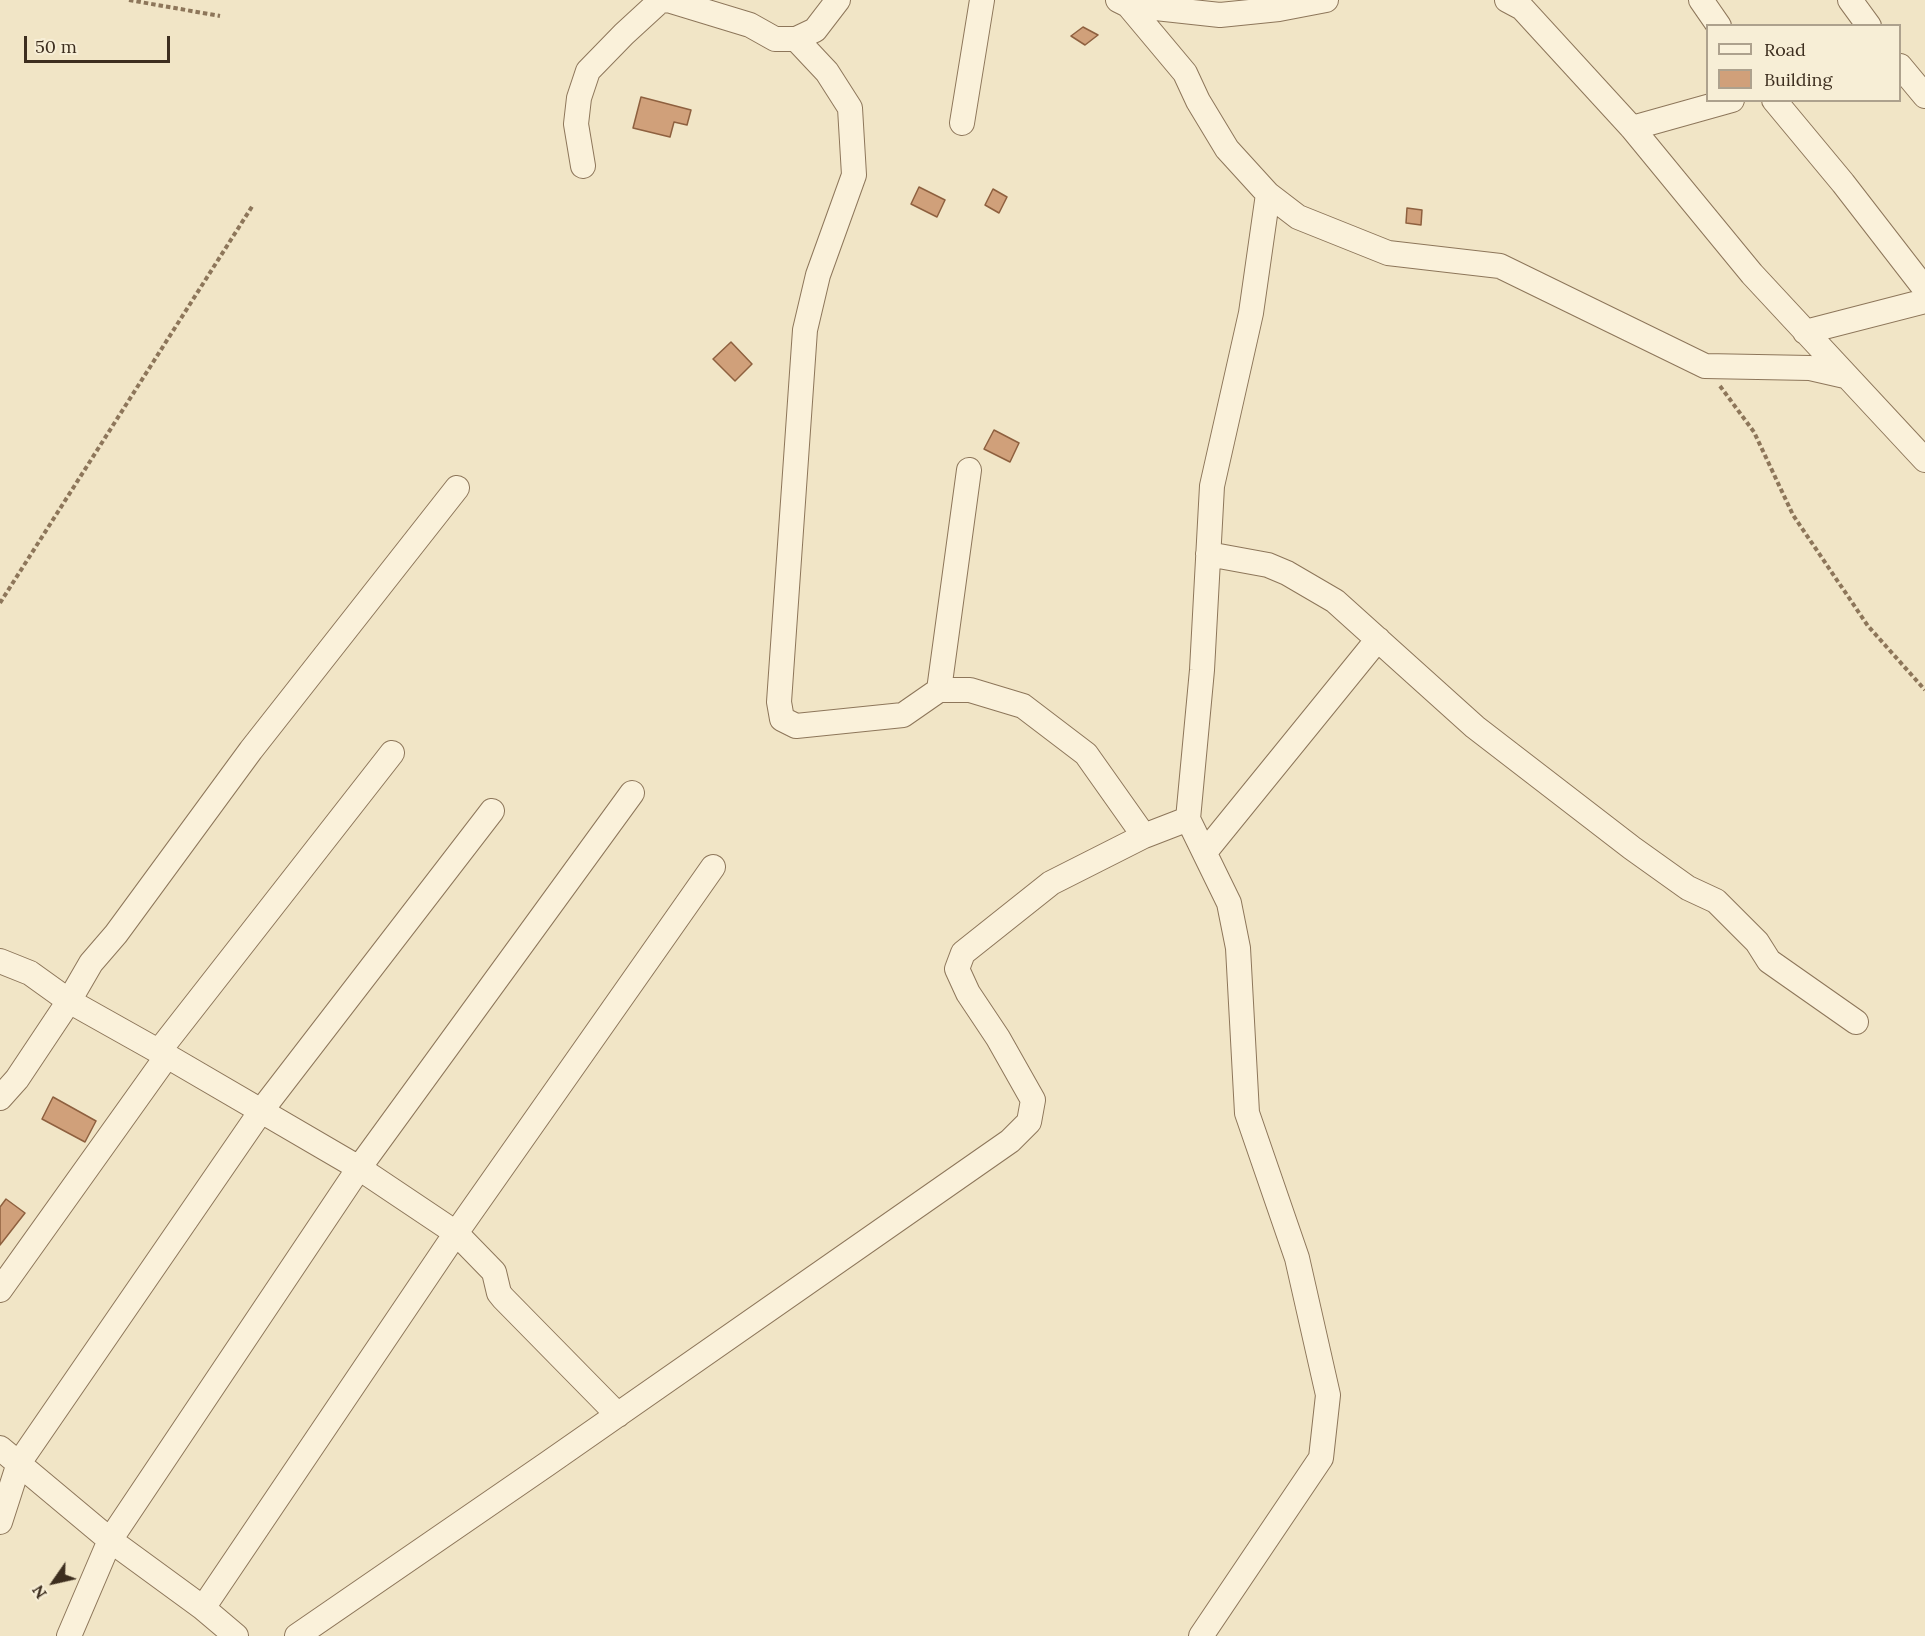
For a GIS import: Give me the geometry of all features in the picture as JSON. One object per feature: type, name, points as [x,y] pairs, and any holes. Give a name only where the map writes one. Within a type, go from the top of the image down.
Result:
[{"type":"street","points":[[583,166],[576,124],[579,98],[588,71],[660,1],[668,0],[750,25],[775,39],[796,39],[815,30],[838,0]]},
{"type":"street","points":[[962,123],[982,0]]},
{"type":"street","points":[[1123,3],[1220,15],[1279,9],[1326,0]]},
{"type":"street","points":[[1507,0],[1522,9],[1632,128],[1752,274],[1925,460]]},
{"type":"street","points":[[1701,0],[1718,24]]},
{"type":"street","points":[[1851,0],[1868,24]]},
{"type":"street","points":[[1123,3],[1185,73],[1198,101],[1227,149],[1268,194],[1298,217],[1388,253],[1500,266],[1705,366],[1810,368],[1845,376]]},
{"type":"street","points":[[796,39],[827,72],[850,108],[854,175],[818,276],[805,330],[779,702],[782,719],[796,726],[903,715],[939,690],[970,690],[1023,706],[1086,754],[1144,836]]},
{"type":"street","points":[[1901,68],[1925,96]]},
{"type":"street","points":[[1632,128],[1725,102]]},
{"type":"street","points":[[1776,102],[1843,183],[1925,289]]},
{"type":"street","points":[[1201,1636],[1321,1458],[1328,1395],[1297,1258],[1247,1113],[1238,948],[1229,903],[1188,819],[1202,670],[1212,486],[1251,313],[1268,194]]},
{"type":"street","points":[[1805,332],[1925,301]]},
{"type":"street","points":[[939,690],[969,470]]},
{"type":"street","points":[[0,1098],[16,1079],[69,1001],[91,963],[116,934],[251,750],[457,488]]},
{"type":"street","points":[[1208,554],[1247,560],[1287,573],[1335,602],[1474,727],[1632,848],[1688,888],[1716,900],[1757,942],[1769,962],[1856,1022]]},
{"type":"street","points":[[1205,852],[1378,639]]},
{"type":"street","points":[[0,1290],[163,1053],[392,753]]},
{"type":"street","points":[[69,1636],[110,1540],[359,1168],[632,793]]},
{"type":"street","points":[[0,1522],[19,1463],[261,1111],[492,811]]},
{"type":"street","points":[[297,1636],[1002,1147],[1029,1122],[1033,1100],[998,1038],[968,993],[957,969],[963,953],[1051,883],[1144,836],[1188,819]]},
{"type":"street","points":[[203,1608],[456,1233],[713,867]]},
{"type":"street","points":[[0,962],[30,973],[69,1001],[163,1053],[359,1168],[456,1233],[494,1272],[502,1298],[618,1415]]},
{"type":"street","points":[[0,1448],[110,1540],[203,1608],[236,1636]]},
{"type":"path","points":[[129,0],[220,16]]},
{"type":"path","points":[[0,603],[253,205]]},
{"type":"path","points":[[1705,366],[1754,432],[1793,514],[1868,626],[1925,690]]},
{"type":"building","points":[[1083,27],[1098,35],[1085,45],[1071,36]]},
{"type":"building","points":[[641,97],[691,110],[687,125],[674,122],[670,137],[633,128]]},
{"type":"building","points":[[919,187],[945,200],[937,217],[911,204]]},
{"type":"building","points":[[993,189],[1007,197],[999,213],[985,205]]},
{"type":"building","points":[[1407,208],[1422,210],[1421,225],[1406,223]]},
{"type":"building","points":[[731,342],[752,364],[735,381],[713,359]]},
{"type":"building","points":[[994,430],[1019,443],[1010,462],[984,449]]},
{"type":"building","points":[[53,1097],[96,1121],[85,1142],[42,1119]]},
{"type":"building","points":[[6,1199],[25,1213],[0,1245],[0,1207]]}]
